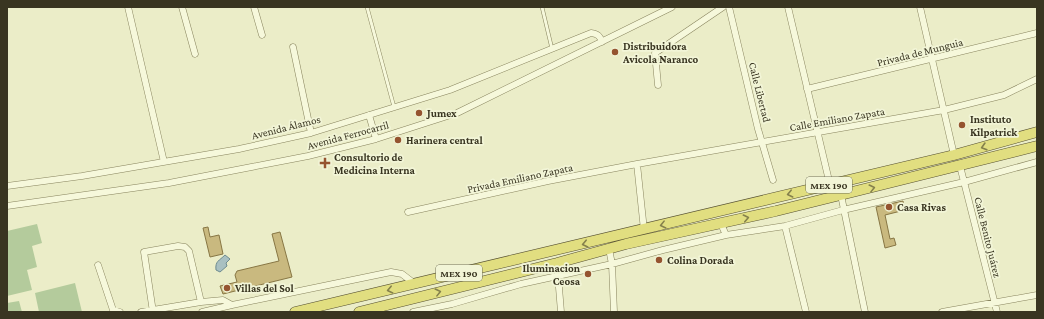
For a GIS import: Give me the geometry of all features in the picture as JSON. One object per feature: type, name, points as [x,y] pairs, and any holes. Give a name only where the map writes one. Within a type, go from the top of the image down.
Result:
[{"type":"highway","name":"MEX 190","points":[[295,312],[954,155],[1037,132]]},
{"type":"highway","name":"MEX 190","points":[[359,312],[609,249],[721,224],[1037,146]]},
{"type":"street","points":[[128,7],[164,162]]},
{"type":"street","points":[[182,7],[195,54]]},
{"type":"street","points":[[254,7],[262,35]]},
{"type":"street","name":"Avenida Ferrocarril","points":[[7,206],[170,183],[308,156],[376,139],[457,113],[672,7]]},
{"type":"street","points":[[658,85],[655,53],[723,7]]},
{"type":"street","name":"Calle Libertad","points":[[729,7],[762,143],[773,180]]},
{"type":"street","points":[[788,7],[830,185]]},
{"type":"street","points":[[920,7],[954,155]]},
{"type":"street","name":"Privada de Munguia","points":[[808,89],[1037,32]]},
{"type":"street","name":"Avenida Álamos","points":[[7,186],[82,176],[239,149],[311,132],[450,90],[592,33],[599,36],[602,42]]},
{"type":"street","points":[[293,47],[311,132]]},
{"type":"street","name":"Calle Emiliano Zapata","points":[[637,164],[944,110],[1004,95],[1037,79]]},
{"type":"street","points":[[369,115],[376,139]]},
{"type":"street","points":[[413,312],[452,304],[521,284],[612,264],[726,235],[785,226],[844,210],[964,182],[1037,162]]},
{"type":"street","points":[[637,164],[644,230]]},
{"type":"street","name":"Privada Emiliano Zapata","points":[[408,212],[548,181],[637,164]]},
{"type":"street","name":"Calle Benito Juárez","points":[[960,166],[997,312]]},
{"type":"street","points":[[841,195],[865,312]]},
{"type":"street","points":[[721,224],[726,235]]},
{"type":"street","points":[[785,226],[806,312]]},
{"type":"street","points":[[153,311],[144,252],[178,246],[185,247],[189,251],[201,302]]},
{"type":"street","points":[[609,249],[612,264],[614,312]]},
{"type":"street","points":[[557,263],[560,312]]},
{"type":"street","points":[[98,265],[113,310],[120,312]]},
{"type":"street","points":[[202,312],[232,304],[392,272],[402,274],[415,284]]},
{"type":"street","points":[[942,312],[1037,295]]},
{"type":"street","points":[[141,312],[201,302],[224,300],[232,304]]},
{"type":"lane","points":[[368,7],[394,107]]},
{"type":"lane","points":[[542,7],[552,49]]},
{"type":"green space","points":[[37,224],[42,243],[32,246],[37,267],[27,270],[32,290],[7,296],[7,231]]},
{"type":"green space","points":[[75,283],[82,312],[39,312],[35,293]]},
{"type":"green space","points":[[19,301],[22,312],[7,312],[7,303]]},
{"type":"water","points":[[225,255],[230,259],[226,263],[227,266],[220,272],[216,270],[216,265]]},
{"type":"building","points":[[903,201],[905,210],[885,215],[890,239],[894,238],[896,245],[885,248],[876,207]]},
{"type":"building","points":[[208,227],[210,237],[219,235],[223,254],[210,257],[203,228]]},
{"type":"building","points":[[280,232],[292,277],[223,294],[220,286],[237,282],[235,275],[237,271],[279,261],[272,234]]},
{"type":"place","name":"Distribuidora Avicola Naranco","points":[[615,52]]},
{"type":"place","name":"Jumex","points":[[419,113]]},
{"type":"place","name":"Instituto Kilpatrick","points":[[962,125]]},
{"type":"place","name":"Harinera central","points":[[398,140]]},
{"type":"place","name":"Consultorio de Medicina Interna","points":[[325,163]]},
{"type":"place","name":"Casa Rivas","points":[[889,207]]},
{"type":"place","name":"Colina Dorada","points":[[659,260]]},
{"type":"place","name":"Iluminacion Ceosa","points":[[588,274]]},
{"type":"place","name":"Villas del Sol","points":[[227,288]]}]
